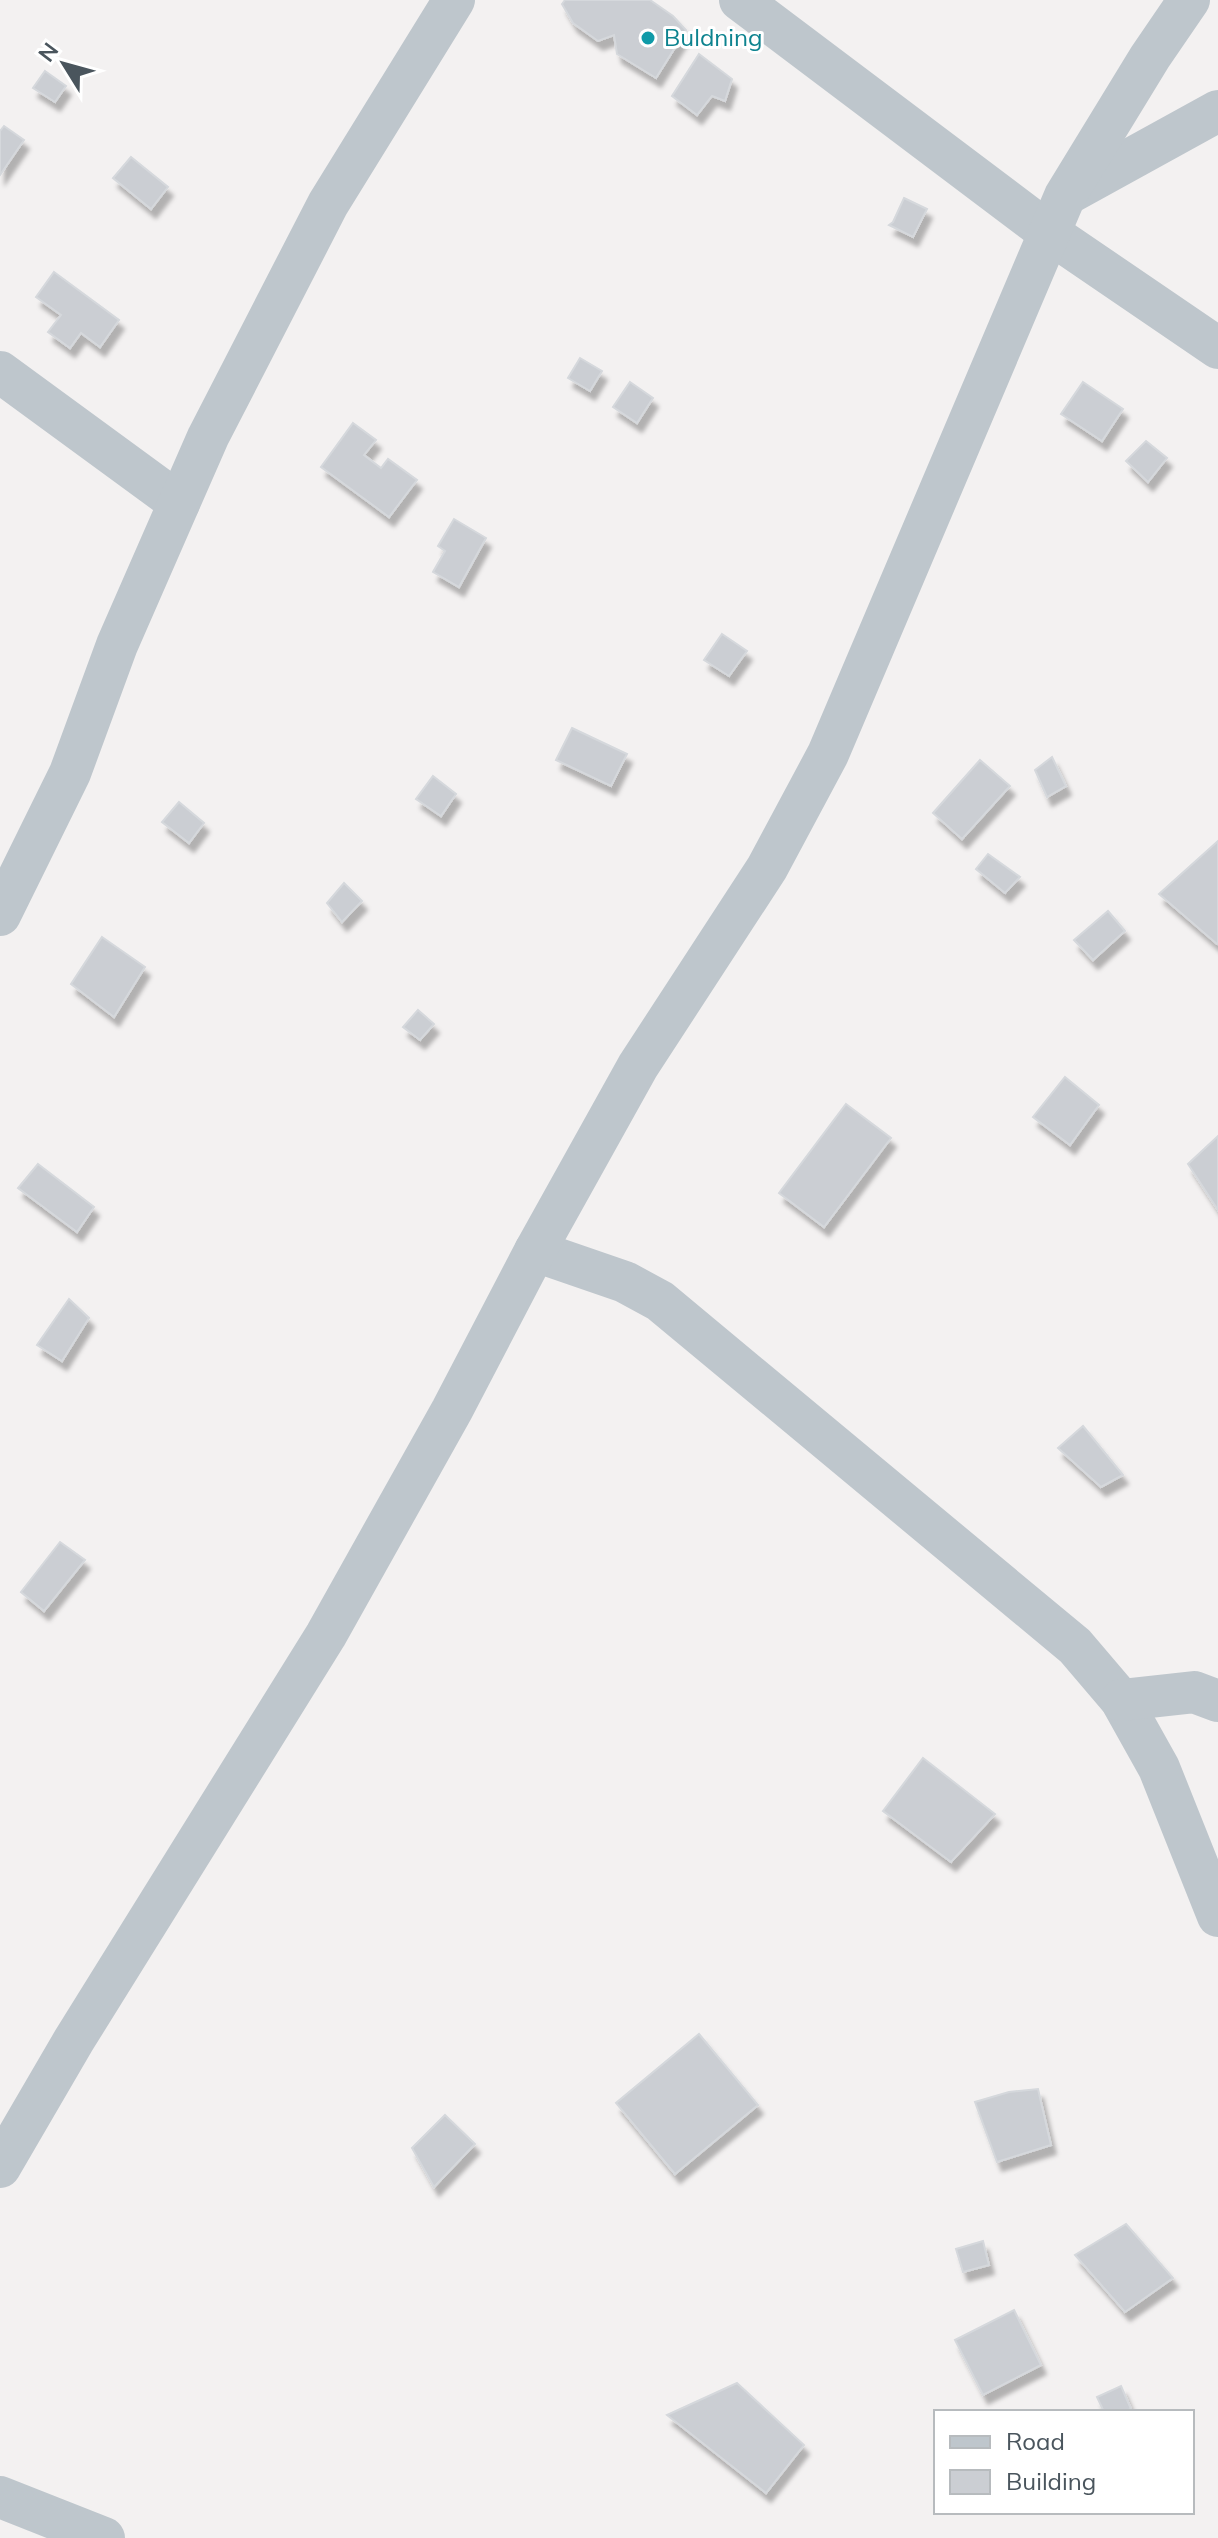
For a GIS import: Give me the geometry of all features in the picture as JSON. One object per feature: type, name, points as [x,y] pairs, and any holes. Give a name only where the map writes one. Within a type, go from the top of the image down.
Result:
[{"type":"street","points":[[0,915],[70,773],[117,645],[208,437],[328,204],[454,0]]},
{"type":"street","points":[[740,0],[1056,214],[1218,348]]},
{"type":"street","points":[[0,2167],[74,2040],[326,1635],[638,1066],[767,868],[828,754],[1056,214],[1150,57],[1189,0]]},
{"type":"street","points":[[1056,214],[1218,111]]},
{"type":"street","points":[[0,372],[179,503]]},
{"type":"street","points":[[535,1251],[625,1282],[685,1319],[1075,1646],[1121,1700],[1159,1768],[1218,1916]]},
{"type":"street","points":[[1121,1700],[1194,1692],[1218,1701]]},
{"type":"street","points":[[0,2497],[104,2538]]},
{"type":"building","name":"Buldning","points":[[565,0],[650,0],[673,16],[686,30],[656,78],[617,54],[614,35],[598,41],[573,23],[562,4]]},
{"type":"building","name":"Buldning","points":[[699,54],[732,79],[725,101],[712,96],[697,115],[672,96]]},
{"type":"building","points":[[45,71],[66,86],[55,102],[33,88]]},
{"type":"building","points":[[4,126],[24,140],[0,175],[0,131]]},
{"type":"building","points":[[131,157],[168,187],[151,209],[113,178]]},
{"type":"building","points":[[904,198],[927,209],[913,237],[889,225]]},
{"type":"building","points":[[54,272],[119,320],[100,347],[81,333],[70,348],[48,332],[61,315],[36,297]]},
{"type":"building","points":[[580,358],[602,371],[590,391],[568,378]]},
{"type":"building","points":[[630,382],[653,398],[637,423],[613,407]]},
{"type":"building","points":[[1083,382],[1123,409],[1102,441],[1061,414]]},
{"type":"building","points":[[353,423],[376,440],[364,455],[381,468],[388,459],[417,480],[389,517],[321,467]]},
{"type":"building","points":[[1146,441],[1167,458],[1148,482],[1126,461]]},
{"type":"building","points":[[454,519],[486,538],[459,587],[433,572],[445,551],[438,546]]},
{"type":"building","points":[[722,634],[747,651],[729,676],[704,660]]},
{"type":"building","points":[[572,728],[627,754],[611,786],[556,760]]},
{"type":"building","points":[[1052,757],[1066,786],[1047,797],[1035,770]]},
{"type":"building","points":[[980,760],[1010,786],[962,839],[933,813]]},
{"type":"building","points":[[433,776],[456,794],[441,816],[416,799]]},
{"type":"building","points":[[179,802],[204,823],[189,843],[162,822]]},
{"type":"building","points":[[1218,841],[1218,943],[1217,944],[1159,894]]},
{"type":"building","points":[[988,854],[1020,877],[1005,893],[976,869]]},
{"type":"building","points":[[344,883],[362,901],[342,922],[327,903]]},
{"type":"building","points":[[1108,911],[1125,931],[1093,960],[1074,940]]},
{"type":"building","points":[[102,937],[145,967],[114,1017],[71,984]]},
{"type":"building","points":[[418,1010],[434,1024],[420,1040],[403,1027]]},
{"type":"building","points":[[1065,1077],[1099,1105],[1070,1145],[1033,1117]]},
{"type":"building","points":[[846,1104],[891,1138],[824,1227],[779,1193]]},
{"type":"building","points":[[1218,1136],[1218,1210],[1188,1164]]},
{"type":"building","points":[[38,1164],[94,1207],[77,1232],[18,1188]]},
{"type":"building","points":[[69,1299],[89,1318],[62,1361],[37,1345]]},
{"type":"building","points":[[1083,1426],[1123,1475],[1101,1487],[1058,1448]]},
{"type":"building","points":[[60,1542],[85,1560],[44,1611],[21,1592]]},
{"type":"building","points":[[923,1758],[995,1814],[951,1862],[883,1811]]},
{"type":"building","points":[[699,2034],[758,2105],[675,2174],[616,2103]]},
{"type":"building","points":[[1038,2089],[1051,2145],[997,2162],[975,2102],[1009,2092]]},
{"type":"building","points":[[445,2115],[475,2144],[434,2187],[412,2148]]},
{"type":"building","points":[[1126,2224],[1173,2278],[1125,2312],[1075,2255]]},
{"type":"building","points":[[983,2241],[989,2265],[963,2272],[956,2249]]},
{"type":"building","points":[[1014,2310],[1041,2365],[983,2395],[955,2340]]},
{"type":"building","points":[[737,2383],[804,2445],[766,2493],[667,2415]]},
{"type":"building","points":[[1121,2386],[1131,2409],[1103,2410],[1097,2397]]},
{"type":"place","name":"Buldning","points":[[648,38]]}]
